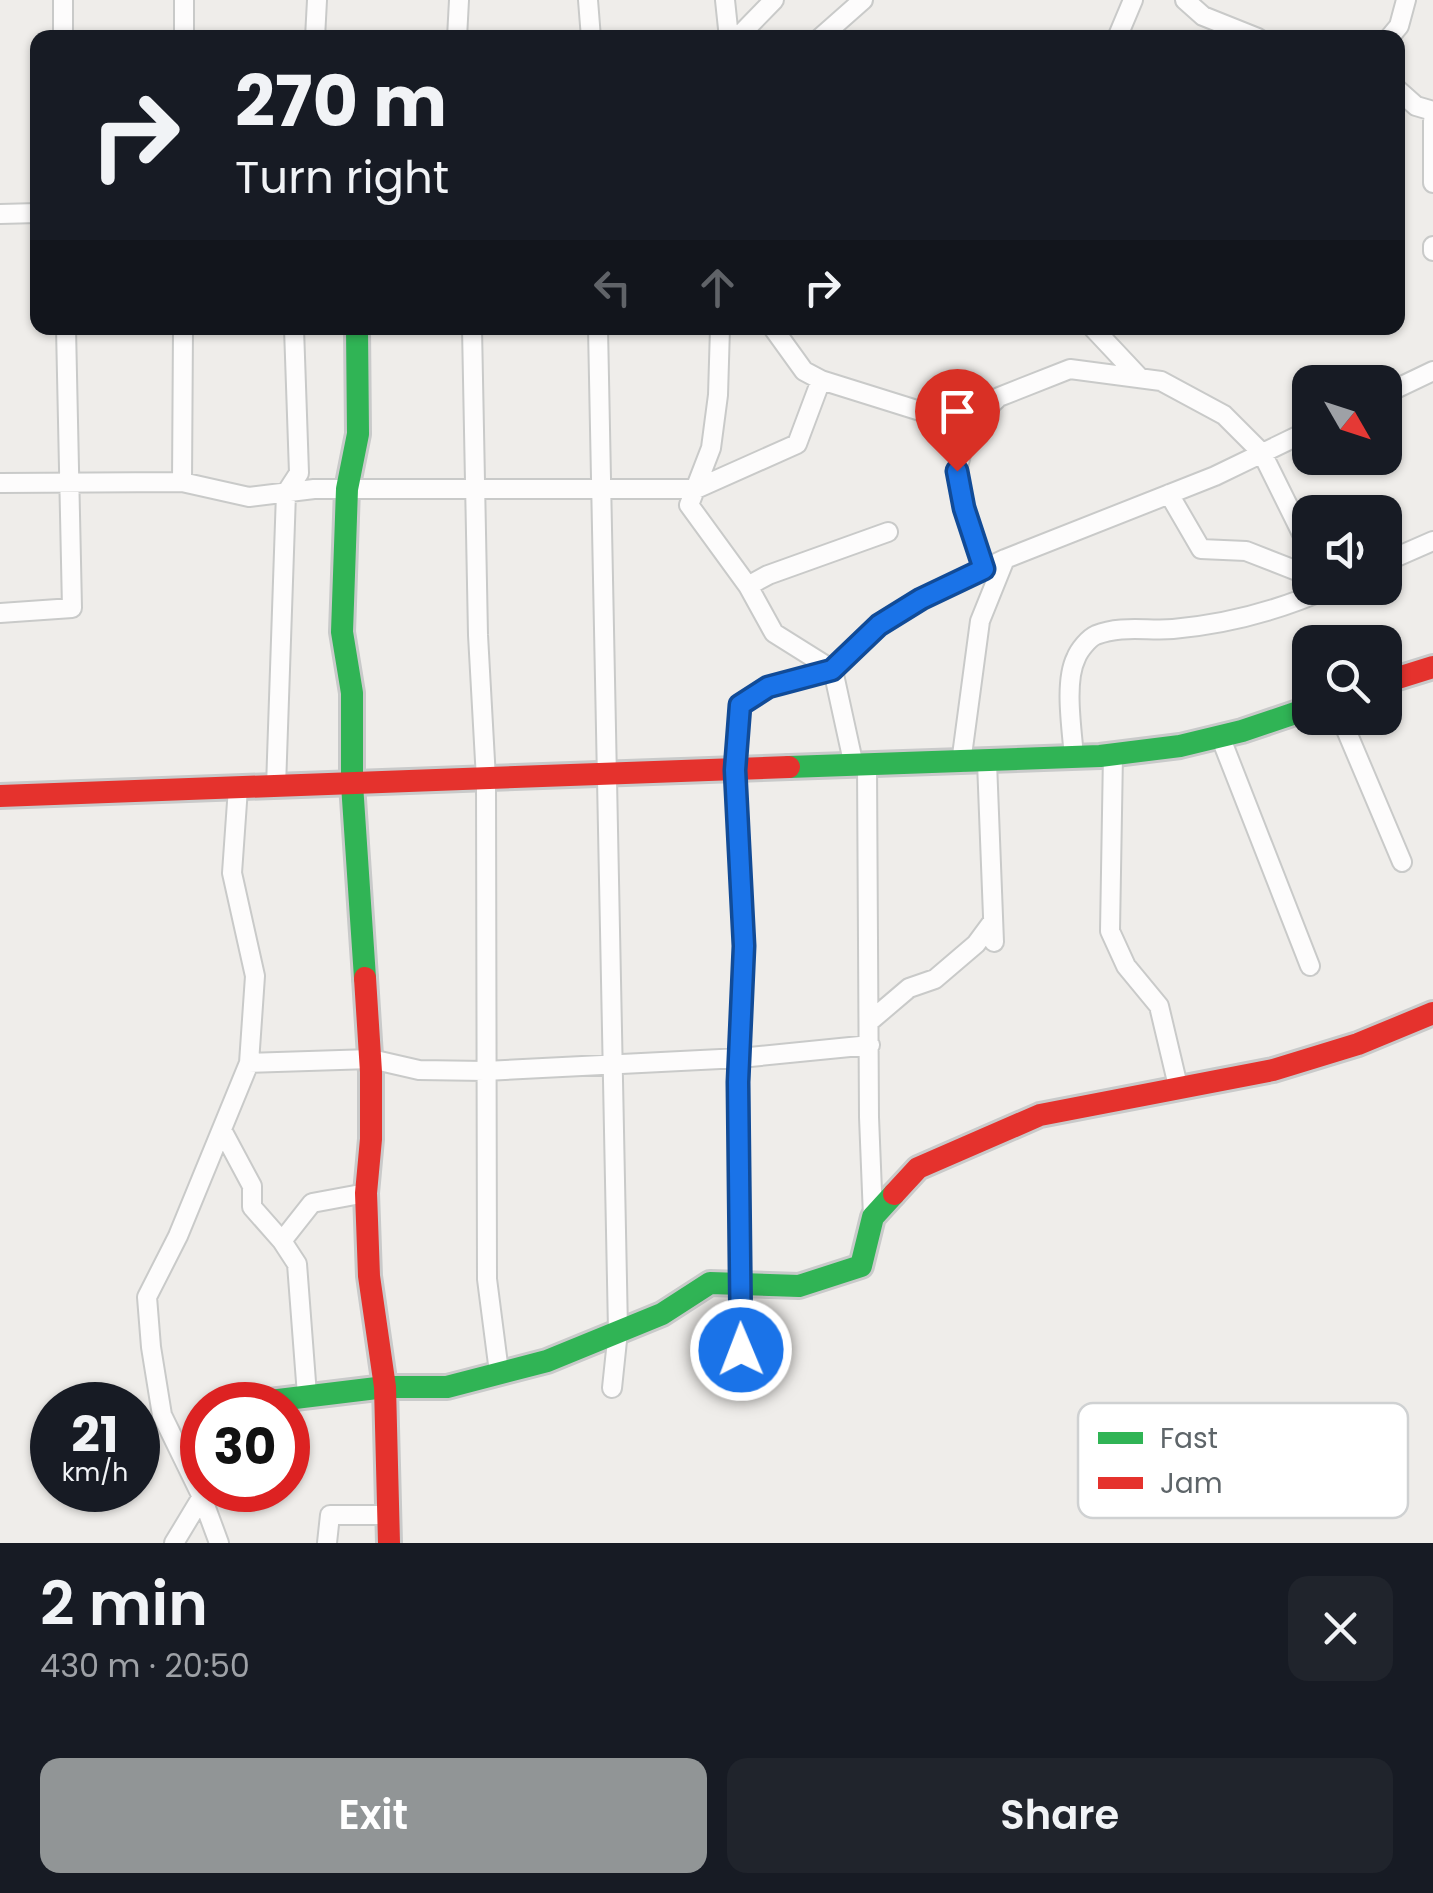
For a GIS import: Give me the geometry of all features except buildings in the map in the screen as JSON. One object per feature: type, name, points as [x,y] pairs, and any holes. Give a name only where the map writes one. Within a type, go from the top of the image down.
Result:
[{"type":"street","points":[[62,0],[63,30]]},
{"type":"street","points":[[184,0],[184,30]]},
{"type":"street","points":[[315,30],[316,0]]},
{"type":"street","points":[[457,30],[459,0]]},
{"type":"street","points":[[588,0],[590,30]]},
{"type":"street","points":[[724,0],[727,30]]},
{"type":"street","points":[[745,30],[774,0]]},
{"type":"street","points":[[829,30],[863,0]]},
{"type":"street","points":[[1120,30],[1133,0]]},
{"type":"street","points":[[1185,0],[1204,16],[1238,30]]},
{"type":"street","points":[[1395,30],[1406,0]]},
{"type":"street","points":[[1405,96],[1416,106],[1433,111]]},
{"type":"street","points":[[1433,121],[1433,183]]},
{"type":"street","points":[[0,214],[30,213]]},
{"type":"street","points":[[0,613],[72,608],[66,335]]},
{"type":"street","points":[[182,482],[183,335]]},
{"type":"street","points":[[276,787],[286,493],[299,472],[294,335]]},
{"type":"street","points":[[357,335],[358,434],[347,489],[342,632],[352,694],[352,784],[370,1059],[371,1138],[366,1192],[369,1276],[386,1387],[389,1543]]},
{"type":"street","points":[[472,335],[478,635],[486,779],[486,1278],[499,1372]]},
{"type":"street","points":[[598,335],[618,1331],[612,1388]]},
{"type":"street","points":[[310,1395],[386,1387],[447,1387],[547,1361],[662,1314],[710,1283],[799,1286],[860,1266],[873,1217],[861,766],[832,670],[774,633],[748,586],[689,506],[711,448],[720,335]]},
{"type":"street","points":[[778,335],[804,371],[821,380],[968,426]]},
{"type":"street","points":[[1100,335],[1140,378]]},
{"type":"street","points":[[984,569],[964,508],[957,471],[968,426],[1000,397],[1070,369],[1161,381],[1224,415],[1262,453],[1292,514]]},
{"type":"street","points":[[1402,386],[1433,371]]},
{"type":"street","points":[[0,483],[182,482],[249,497],[347,489],[696,489],[798,444],[821,380]]},
{"type":"street","points":[[741,1383],[740,1058],[744,946],[735,770],[740,705],[768,687],[832,670],[879,625],[921,599],[1005,559],[1170,494],[1292,439]]},
{"type":"street","points":[[1170,494],[1201,550],[1246,551],[1292,569]]},
{"type":"street","points":[[748,586],[768,575],[888,532]]},
{"type":"street","points":[[1402,554],[1433,540]]},
{"type":"street","points":[[962,762],[980,620],[1005,559]]},
{"type":"street","points":[[1074,758],[1070,700],[1075,658],[1092,636],[1117,629],[1170,630],[1221,622],[1292,604]]},
{"type":"street","points":[[1402,677],[1433,667]]},
{"type":"street","points":[[0,796],[1074,758],[1180,746],[1292,714]]},
{"type":"street","points":[[1347,735],[1402,862]]},
{"type":"street","points":[[1220,736],[1310,966]]},
{"type":"street","points":[[1113,754],[1110,931],[1126,966],[1159,1006],[1178,1086]]},
{"type":"street","points":[[987,762],[994,942]]},
{"type":"street","points":[[180,1448],[162,1414],[147,1297],[178,1236],[249,1063],[255,976],[232,873],[238,788]]},
{"type":"street","points":[[870,1022],[908,988],[936,979],[976,944],[993,921]]},
{"type":"street","points":[[873,1217],[918,1168],[1040,1115],[1273,1070],[1358,1044],[1433,1013]]},
{"type":"street","points":[[249,1063],[370,1059],[419,1070],[485,1071],[740,1058],[870,1045]]},
{"type":"street","points":[[222,1130],[252,1186],[252,1207],[297,1264],[306,1382]]},
{"type":"street","points":[[282,1241],[312,1203],[366,1192]]},
{"type":"street","points":[[174,1543],[193,1512]]},
{"type":"street","points":[[210,1512],[219,1543]]},
{"type":"street","points":[[328,1543],[330,1514],[388,1516]]},
{"type":"traffic: fast","points":[[357,335],[358,434],[347,489],[342,632],[352,693],[352,784],[365,978]]},
{"type":"traffic: fast","points":[[789,767],[1100,756],[1180,746],[1292,714]]},
{"type":"traffic: fast","points":[[310,1396],[385,1387],[447,1387],[547,1361],[662,1314],[710,1283],[799,1286],[861,1266],[873,1217],[894,1194]]},
{"type":"traffic: jam","points":[[1402,677],[1433,667]]},
{"type":"traffic: jam","points":[[0,796],[789,767]]},
{"type":"traffic: jam","points":[[365,978],[371,1072],[366,1193],[369,1276],[385,1387],[389,1543]]},
{"type":"traffic: jam","points":[[894,1194],[918,1168],[1040,1115],[1273,1070],[1358,1044],[1433,1013]]},
{"type":"route","points":[[741,1350],[738,1082],[744,946],[735,770],[740,705],[768,687],[832,670],[879,625],[921,599],[984,569],[964,508],[957,471]]}]
